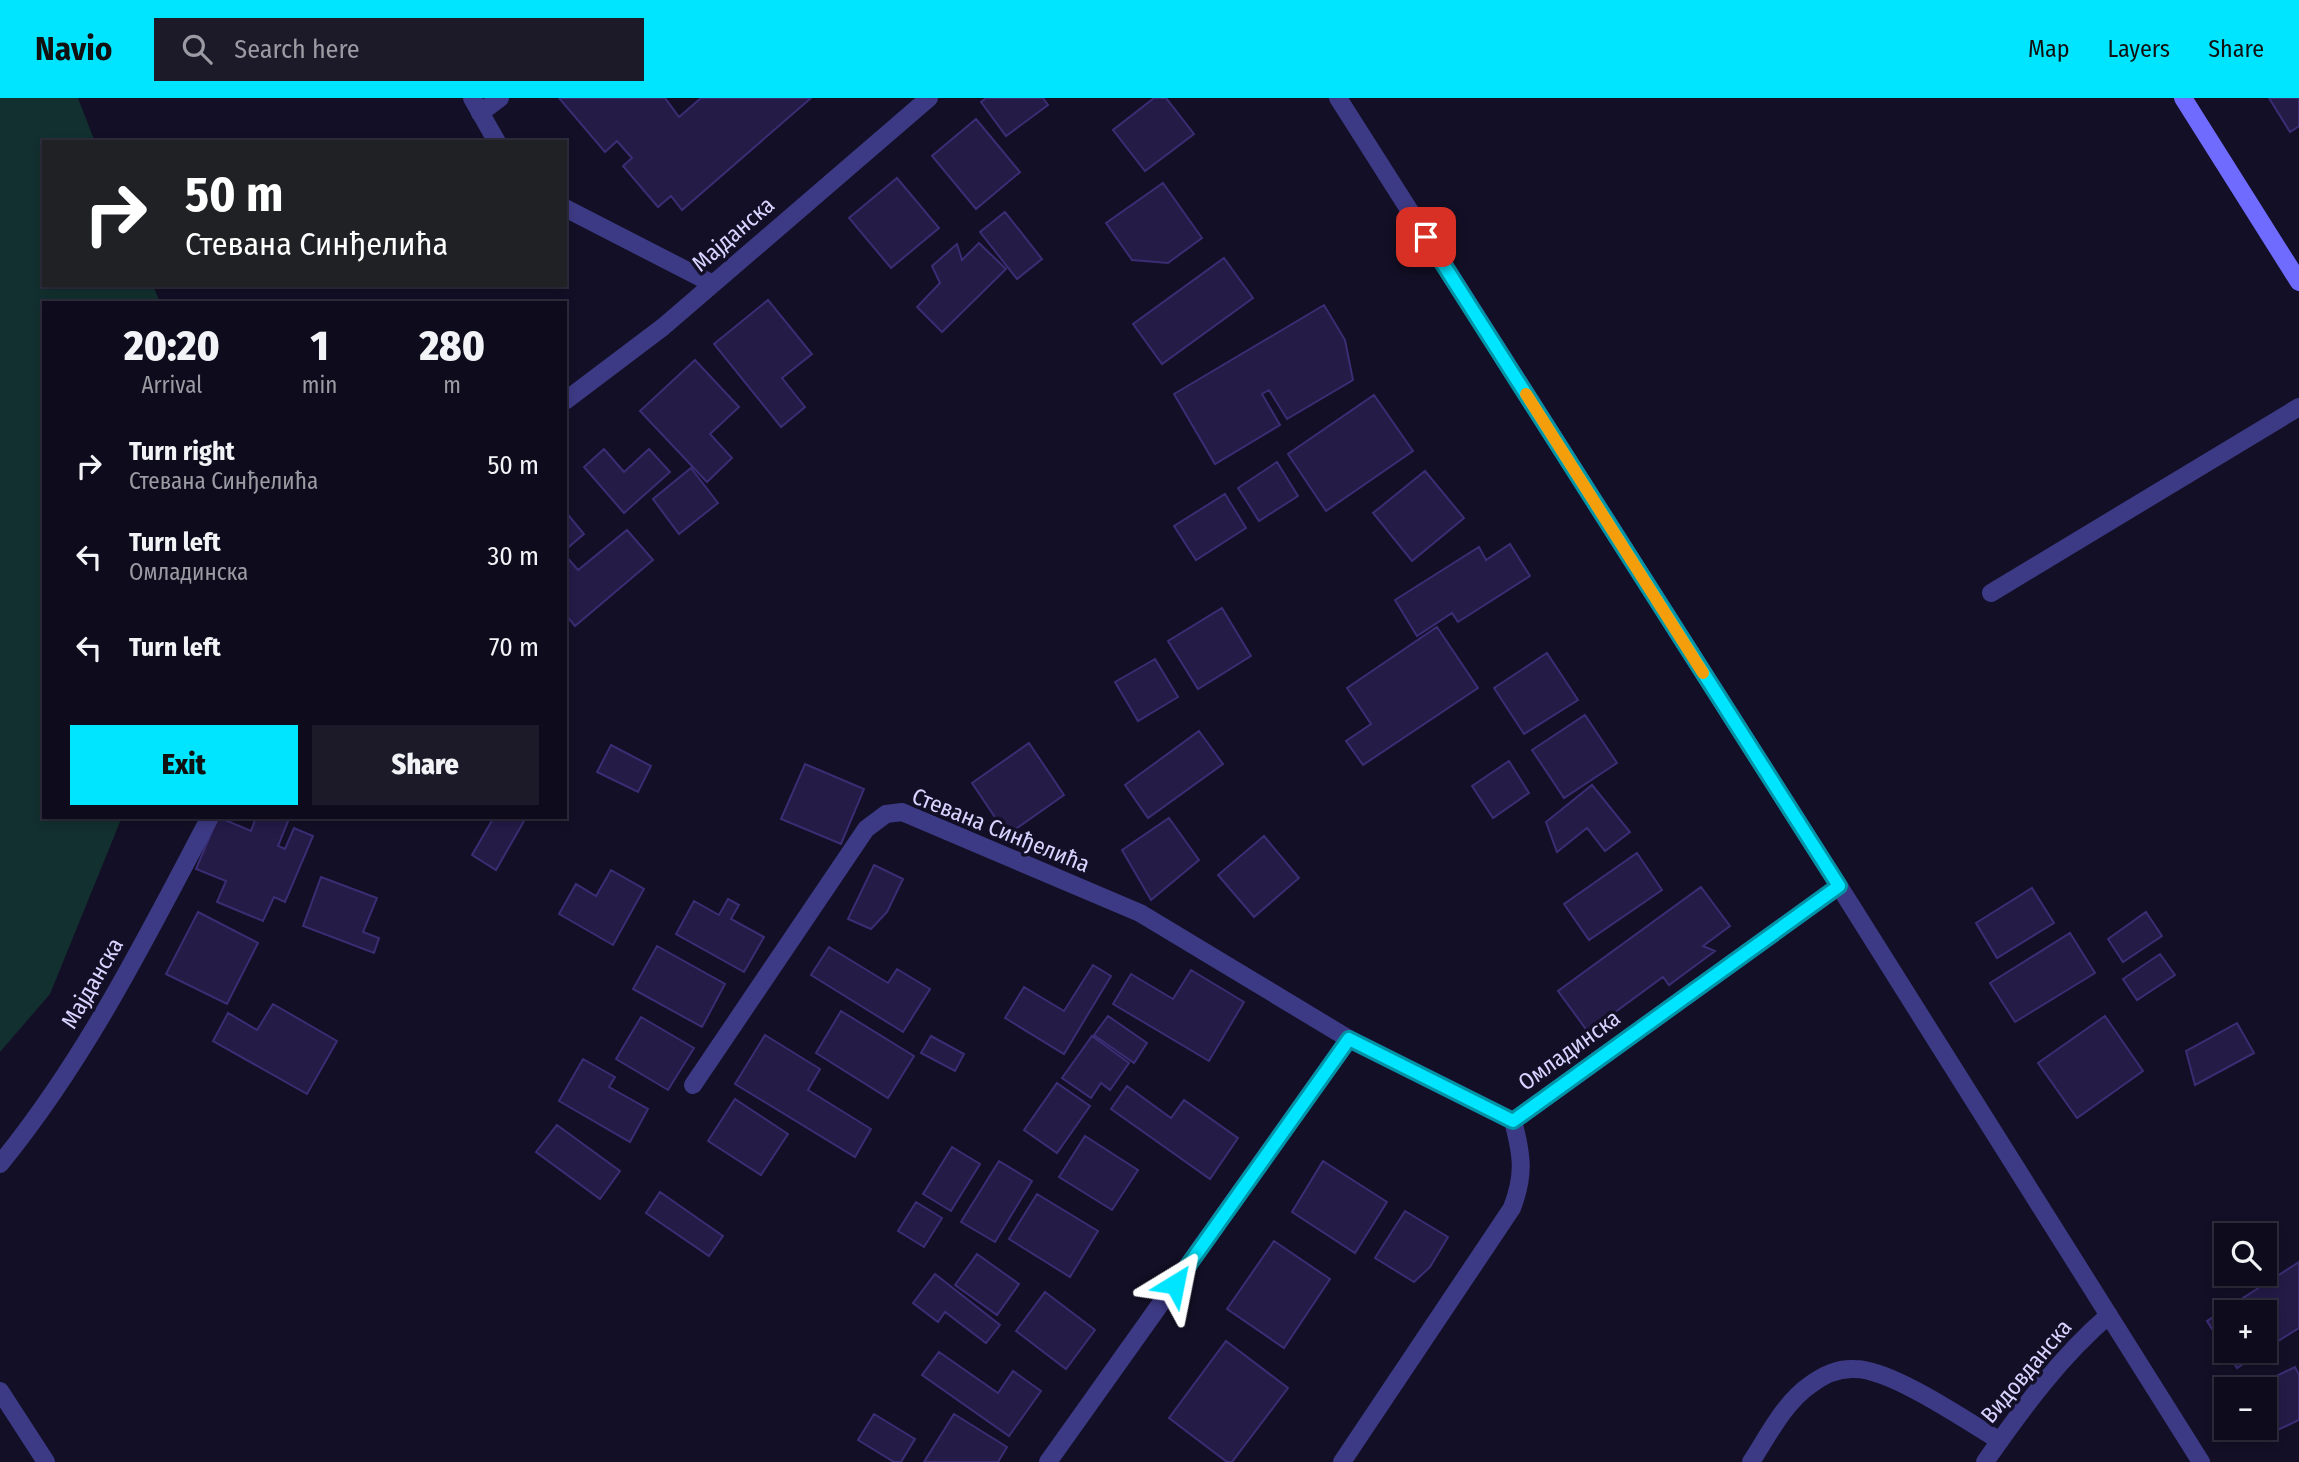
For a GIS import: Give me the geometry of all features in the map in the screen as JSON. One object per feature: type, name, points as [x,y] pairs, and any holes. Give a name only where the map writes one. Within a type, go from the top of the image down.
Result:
[{"type":"main road","points":[[2183,98],[2299,282]]},
{"type":"street","points":[[497,140],[476,105],[499,98]]},
{"type":"street","name":"Мајданска","points":[[567,399],[663,327],[929,98]]},
{"type":"street","points":[[1338,98],[2201,1462]]},
{"type":"street","points":[[567,209],[712,284]]},
{"type":"street","points":[[1991,593],[2299,407]]},
{"type":"street","name":"Стевана Синђелића","points":[[693,1085],[866,829],[886,814],[902,812],[1140,913],[1349,1039],[1513,1121]]},
{"type":"street","name":"Мајданска","points":[[0,1164],[26,1133],[95,1028],[209,819]]},
{"type":"street","name":"Омладинска","points":[[1342,1462],[1512,1208],[1522,1170],[1521,1151],[1513,1121],[1839,886]]},
{"type":"street","points":[[1048,1462],[1349,1039]]},
{"type":"street","name":"Видовданска","points":[[1985,1462],[2054,1369],[2080,1340],[2109,1315]]},
{"type":"street","points":[[1751,1462],[1786,1409],[1809,1385],[1836,1370],[1857,1368],[1876,1373],[1912,1390],[2000,1441]]},
{"type":"street","points":[[0,1391],[46,1462]]},
{"type":"green space","points":[[0,98],[78,98],[94,140],[42,140],[42,287],[154,287],[159,301],[42,301],[42,819],[121,819],[50,994],[0,1052]]},
{"type":"building","points":[[559,98],[665,98],[679,117],[701,98],[811,98],[682,210],[671,196],[658,207],[623,166],[632,158],[617,141],[605,152]]},
{"type":"building","points":[[986,98],[1043,98],[1048,105],[1006,136],[981,102]]},
{"type":"building","points":[[1154,98],[1166,98],[1194,134],[1145,171],[1113,130]]},
{"type":"building","points":[[2269,98],[2299,98],[2299,126],[2290,132]]},
{"type":"building","points":[[976,119],[1020,172],[976,209],[932,156]]},
{"type":"building","points":[[897,178],[939,228],[891,268],[849,218]]},
{"type":"building","points":[[1163,183],[1202,238],[1168,263],[1132,260],[1106,223]]},
{"type":"building","points":[[1005,212],[1042,259],[1017,279],[980,232]]},
{"type":"building","points":[[979,243],[1006,269],[942,332],[917,307],[940,283],[932,266],[957,244],[962,260]]},
{"type":"building","points":[[1224,258],[1253,298],[1162,364],[1133,324]]},
{"type":"building","points":[[768,300],[812,354],[782,378],[805,407],[781,427],[714,344]]},
{"type":"building","points":[[1324,305],[1345,340],[1353,380],[1287,419],[1269,390],[1262,394],[1280,425],[1215,464],[1174,394]]},
{"type":"building","points":[[695,360],[739,407],[710,434],[732,458],[707,482],[640,411]]},
{"type":"building","points":[[1374,395],[1413,451],[1326,511],[1288,454]]},
{"type":"building","points":[[604,449],[624,472],[649,449],[670,472],[624,513],[584,467]]},
{"type":"building","points":[[1277,462],[1298,496],[1259,521],[1238,488]]},
{"type":"building","points":[[691,468],[718,503],[679,534],[653,499]]},
{"type":"building","points":[[1425,471],[1464,518],[1412,561],[1373,513]]},
{"type":"building","points":[[1225,494],[1246,528],[1196,560],[1174,526]]},
{"type":"building","points":[[567,513],[584,534],[567,548]]},
{"type":"building","points":[[627,530],[653,560],[575,626],[567,616],[567,557],[578,570]]},
{"type":"building","points":[[1510,544],[1530,576],[1458,622],[1452,613],[1417,636],[1395,600],[1479,547],[1486,560]]},
{"type":"building","points":[[1222,608],[1251,656],[1198,689],[1168,641]]},
{"type":"building","points":[[1437,627],[1478,688],[1363,765],[1346,741],[1371,724],[1347,688]]},
{"type":"building","points":[[1547,653],[1578,700],[1524,734],[1494,688]]},
{"type":"building","points":[[1155,659],[1178,697],[1138,721],[1115,682]]},
{"type":"building","points":[[1585,715],[1617,763],[1564,798],[1532,750]]},
{"type":"building","points":[[1199,731],[1223,764],[1148,818],[1125,785]]},
{"type":"building","points":[[1029,743],[1064,795],[1007,835],[972,783]]},
{"type":"building","points":[[611,745],[651,766],[638,792],[597,772]]},
{"type":"building","points":[[1509,761],[1529,793],[1493,818],[1472,786]]},
{"type":"building","points":[[805,764],[864,789],[841,844],[781,819]]},
{"type":"building","points":[[1592,785],[1630,832],[1605,851],[1587,828],[1557,852],[1546,822]]},
{"type":"building","points":[[1169,818],[1199,860],[1151,900],[1122,850]]},
{"type":"building","points":[[217,819],[251,831],[255,819],[289,819],[278,846],[285,849],[294,828],[313,836],[285,902],[274,897],[263,921],[217,902],[226,881],[196,869]]},
{"type":"building","points":[[493,819],[524,821],[496,870],[472,855]]},
{"type":"building","points":[[1264,836],[1299,878],[1254,917],[1218,875]]},
{"type":"building","points":[[1637,853],[1662,890],[1589,940],[1564,904]]},
{"type":"building","points":[[874,865],[903,879],[887,912],[871,929],[848,919]]},
{"type":"building","points":[[611,870],[644,889],[613,945],[559,914],[576,884],[596,896]]},
{"type":"building","points":[[321,877],[377,898],[363,932],[379,938],[374,953],[303,926]]},
{"type":"building","points":[[1701,887],[1730,926],[1703,946],[1715,951],[1669,985],[1663,977],[1588,1032],[1558,991]]},
{"type":"building","points":[[2032,888],[2054,923],[1997,958],[1976,923]]},
{"type":"building","points":[[728,899],[739,905],[731,919],[764,937],[744,972],[676,934],[694,901],[719,915]]},
{"type":"building","points":[[198,912],[258,943],[227,1004],[166,974]]},
{"type":"building","points":[[2146,912],[2162,936],[2123,962],[2108,939]]},
{"type":"building","points":[[2070,933],[2095,973],[2015,1022],[1990,983]]},
{"type":"building","points":[[657,946],[725,984],[702,1027],[633,989]]},
{"type":"building","points":[[829,947],[888,983],[897,969],[930,989],[903,1032],[811,975]]},
{"type":"building","points":[[2160,954],[2175,975],[2137,1000],[2123,979]]},
{"type":"building","points":[[1093,965],[1111,976],[1064,1054],[1005,1018],[1024,987],[1064,1011]]},
{"type":"building","points":[[1191,970],[1244,1002],[1209,1061],[1113,1004],[1131,974],[1173,999]]},
{"type":"building","points":[[273,1004],[337,1041],[307,1094],[213,1041],[228,1013],[257,1030]]},
{"type":"building","points":[[841,1011],[914,1056],[888,1098],[816,1053]]},
{"type":"building","points":[[1108,1016],[1147,1043],[1134,1063],[1094,1035]]},
{"type":"building","points":[[2105,1016],[2143,1071],[2077,1118],[2038,1063]]},
{"type":"building","points":[[641,1017],[694,1048],[668,1090],[616,1059]]},
{"type":"building","points":[[2237,1023],[2254,1053],[2195,1085],[2186,1051]]},
{"type":"building","points":[[765,1035],[820,1069],[808,1090],[871,1129],[855,1157],[735,1084]]},
{"type":"building","points":[[931,1036],[964,1054],[955,1071],[921,1053]]},
{"type":"building","points":[[1092,1036],[1129,1063],[1110,1090],[1101,1083],[1091,1098],[1062,1078]]},
{"type":"building","points":[[583,1059],[615,1077],[609,1087],[648,1109],[630,1142],[559,1101]]},
{"type":"building","points":[[1057,1083],[1090,1106],[1057,1153],[1024,1130]]},
{"type":"building","points":[[1127,1086],[1171,1118],[1184,1100],[1238,1138],[1210,1179],[1111,1109]]},
{"type":"building","points":[[735,1099],[788,1134],[761,1175],[708,1141]]},
{"type":"building","points":[[557,1125],[620,1171],[600,1199],[536,1152]]},
{"type":"building","points":[[1085,1136],[1138,1170],[1112,1210],[1059,1177]]},
{"type":"building","points":[[952,1147],[980,1164],[951,1211],[923,1194]]},
{"type":"building","points":[[999,1161],[1032,1181],[995,1242],[961,1222]]},
{"type":"building","points":[[1323,1161],[1387,1202],[1355,1253],[1292,1212]]},
{"type":"building","points":[[660,1192],[723,1236],[709,1256],[646,1213]]},
{"type":"building","points":[[1037,1194],[1098,1231],[1070,1277],[1009,1239]]},
{"type":"building","points":[[916,1202],[942,1218],[924,1247],[898,1231]]},
{"type":"building","points":[[1405,1211],[1448,1237],[1430,1267],[1414,1282],[1375,1258]]},
{"type":"building","points":[[1274,1241],[1330,1279],[1284,1348],[1227,1309]]},
{"type":"building","points":[[977,1254],[1019,1284],[997,1315],[955,1285]]},
{"type":"building","points":[[2299,1262],[2299,1328],[2277,1342],[2277,1300],[2240,1300],[2262,1286],[2277,1286],[2277,1276]]},
{"type":"building","points":[[935,1274],[1000,1325],[986,1343],[945,1312],[938,1322],[913,1303]]},
{"type":"building","points":[[1045,1292],[1095,1330],[1066,1369],[1016,1331]]},
{"type":"building","points":[[2214,1317],[2214,1332],[2207,1321]]},
{"type":"building","points":[[1226,1341],[1288,1388],[1232,1462],[1227,1462],[1169,1418]]},
{"type":"building","points":[[939,1352],[998,1393],[1013,1371],[1041,1391],[1009,1436],[922,1375]]},
{"type":"building","points":[[2295,1367],[2299,1375],[2299,1420],[2277,1430],[2277,1377],[2274,1377]]},
{"type":"building","points":[[874,1414],[915,1439],[901,1462],[894,1462],[858,1440]]},
{"type":"building","points":[[954,1414],[1007,1447],[998,1462],[924,1462]]},
{"type":"slow traffic","points":[[1526,394],[1703,673]]},
{"type":"route","points":[[1175,1284],[1349,1039],[1513,1121],[1839,886],[1426,237]]}]
